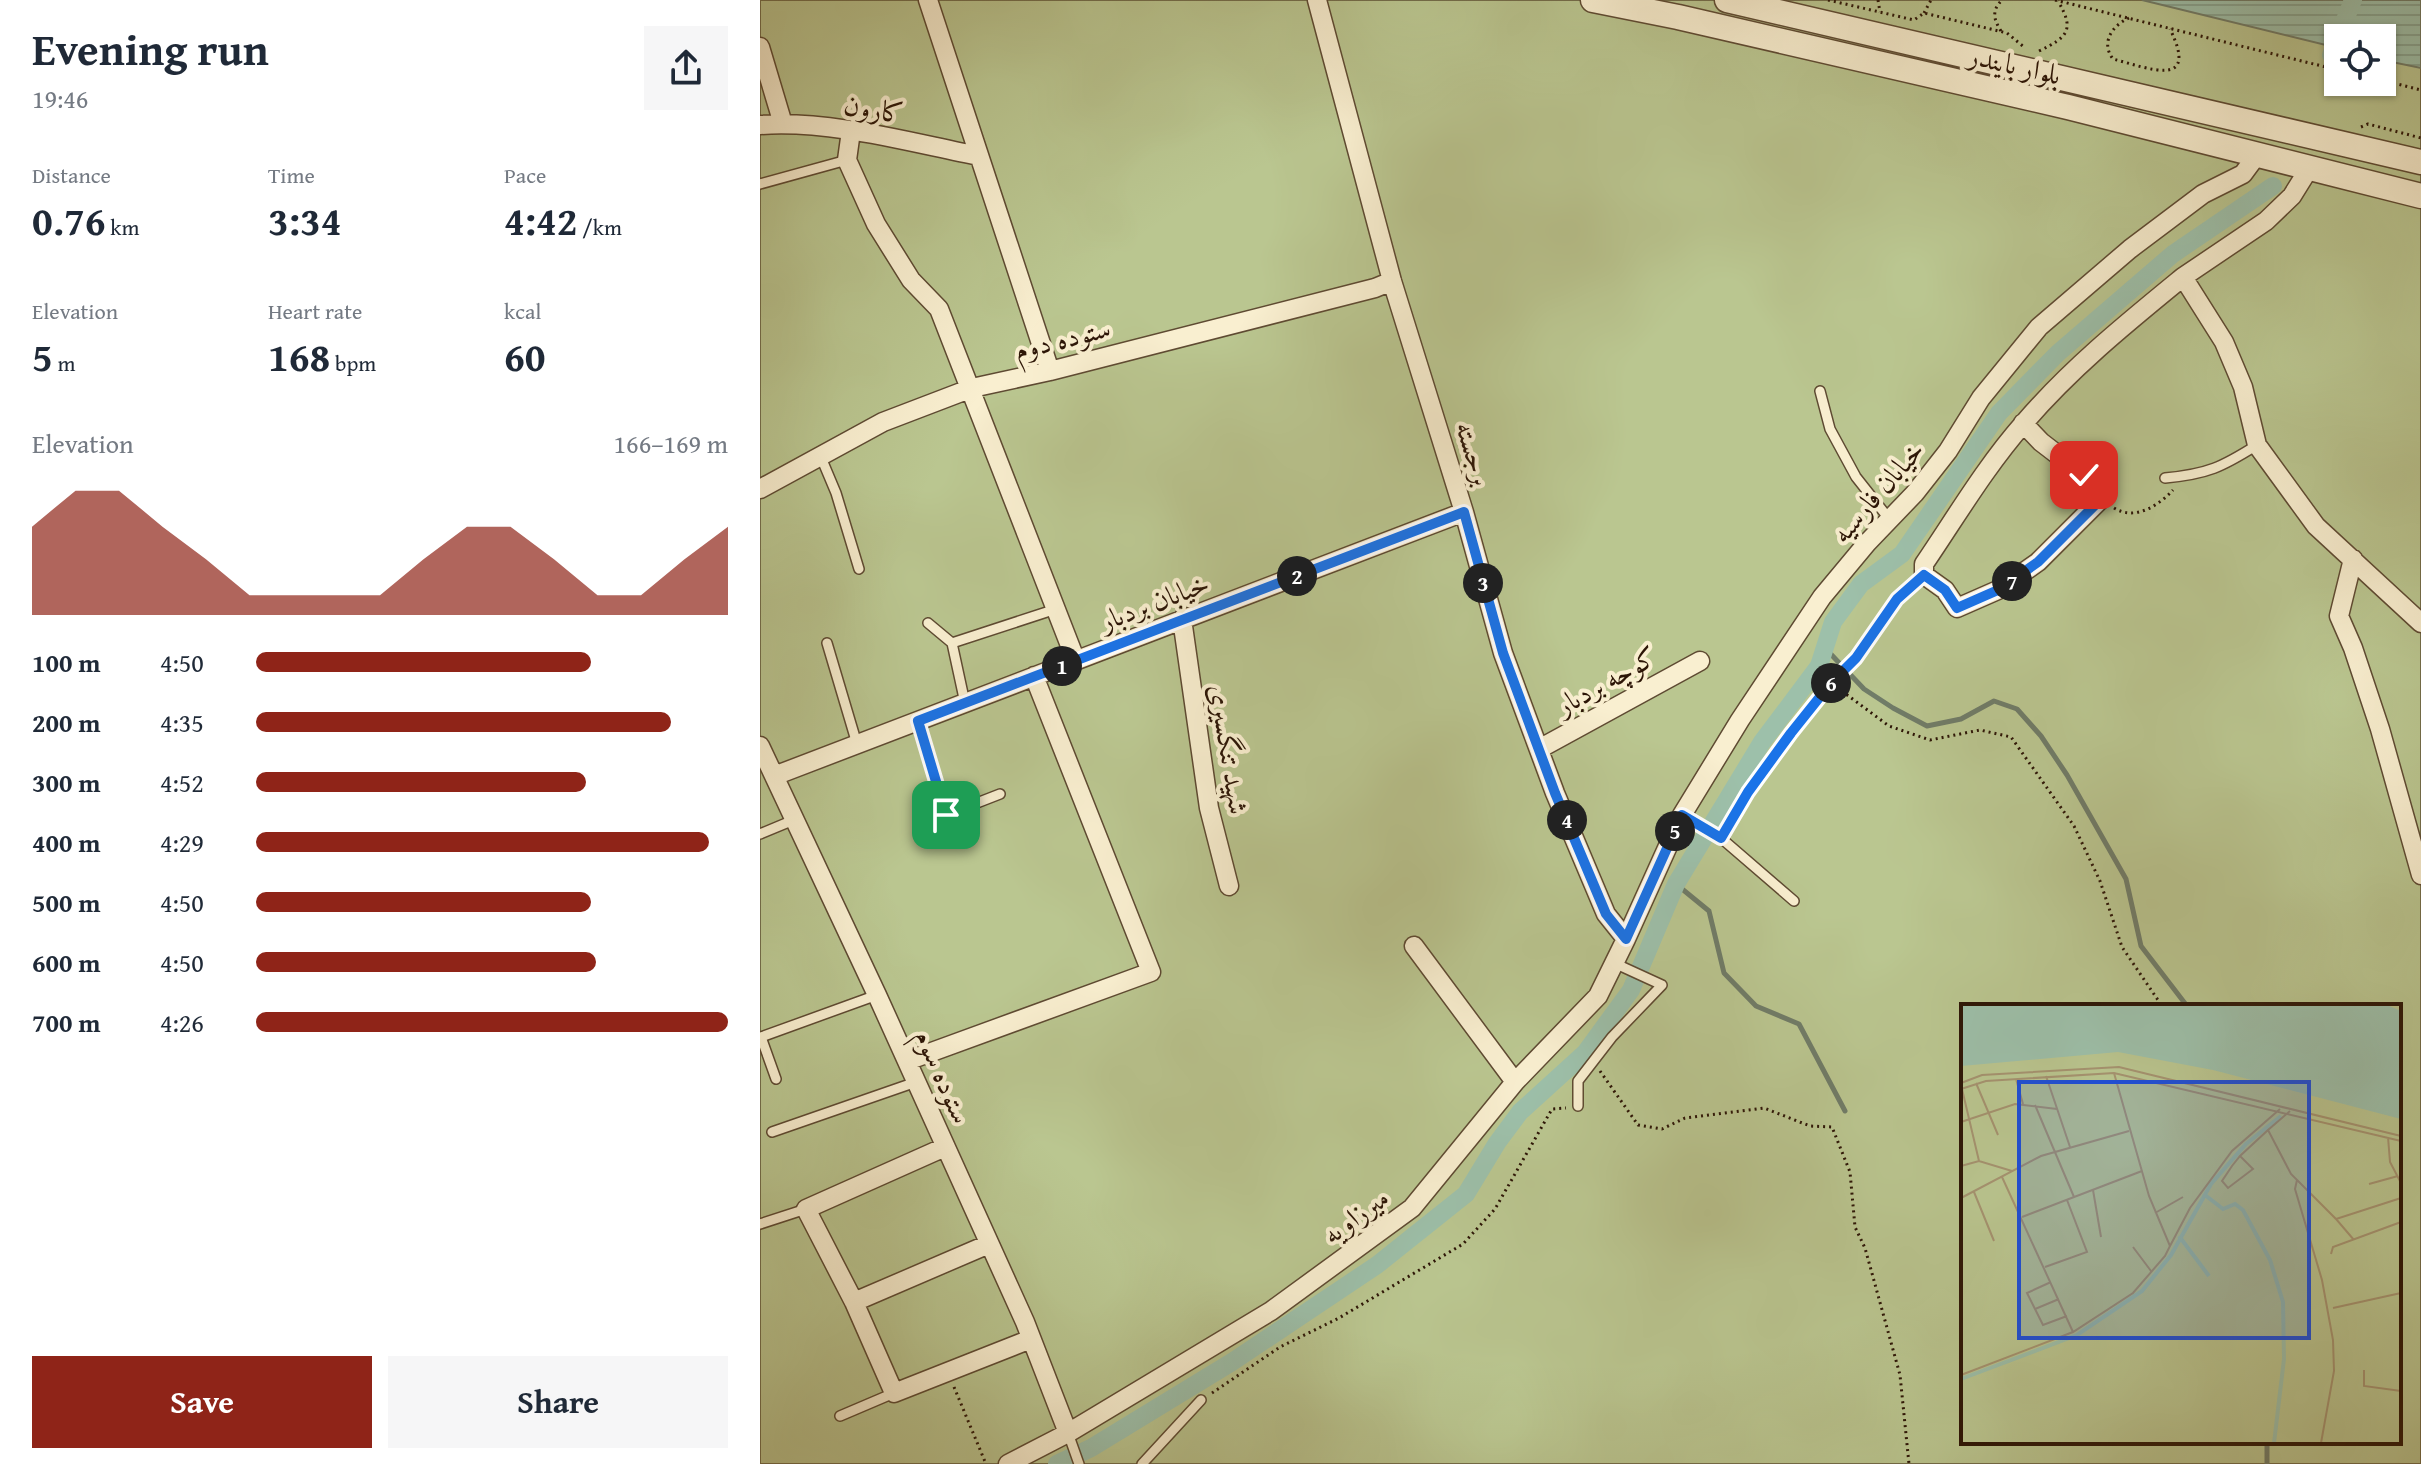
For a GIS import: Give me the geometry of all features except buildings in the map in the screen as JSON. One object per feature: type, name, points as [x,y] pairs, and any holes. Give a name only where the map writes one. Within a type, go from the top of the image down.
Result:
[{"type":"street","points":[[928,0],[1050,371]]},
{"type":"street","name":"برجسته","points":[[1317,0],[1392,281],[1464,512],[1503,653],[1606,914],[1626,939]]},
{"type":"street","name":"بلوار بایندر","points":[[1593,0],[2068,107],[2421,196]]},
{"type":"street","name":"بلوار بایندر","points":[[1727,0],[2421,162]]},
{"type":"street","points":[[760,47],[783,124]]},
{"type":"street","name":"کارون","points":[[760,125],[783,124],[851,131],[979,156]]},
{"type":"street","points":[[851,131],[847,160],[876,224],[911,280],[939,309],[1076,661]]},
{"type":"street","name":"خیابان فارسیه","points":[[1626,939],[1740,720],[1822,597],[1940,462],[1981,398],[2039,327],[2130,249],[2203,194],[2243,174],[2257,155]]},
{"type":"street","points":[[2023,423],[2041,442],[2084,475],[2100,500],[2038,562],[1998,590],[1957,608],[1945,590],[1924,575],[1924,564],[2023,423],[2109,338],[2183,277],[2266,221],[2292,196],[2310,167]]},
{"type":"street","points":[[2183,277],[2224,342],[2243,387],[2257,445],[2316,526],[2421,623]]},
{"type":"street","name":"ستوده دوم","points":[[760,489],[883,422],[972,388],[1050,371],[1375,288],[1392,281]]},
{"type":"street","name":"خیابان بردبار","points":[[774,776],[1464,512]]},
{"type":"street","points":[[2353,559],[2339,616],[2380,729],[2421,875]]},
{"type":"street","name":"شهید تنگسیری","points":[[1182,619],[1206,793],[1229,886]]},
{"type":"street","name":"کوچه بردبار","points":[[1539,749],[1700,661]]},
{"type":"street","points":[[907,1061],[1151,972],[1034,676]]},
{"type":"street","name":"ستوده سوم","points":[[760,746],[989,1244],[1070,1438]]},
{"type":"street","name":"میرزاویه","points":[[1008,1464],[1070,1438],[1271,1311],[1412,1208],[1515,1082],[1598,996],[1620,966],[1626,939]]},
{"type":"street","points":[[1414,946],[1515,1082]]},
{"type":"street","points":[[945,1147],[806,1209],[854,1302],[894,1393],[1031,1339]]},
{"type":"street","points":[[854,1302],[989,1244]]},
{"type":"lane","points":[[760,184],[847,160]]},
{"type":"lane","points":[[1820,391],[1830,429],[1856,477],[1890,520]]},
{"type":"lane","points":[[2165,478],[2201,475],[2257,445]]},
{"type":"lane","points":[[820,455],[836,493],[859,569]]},
{"type":"lane","points":[[1897,599],[1924,575]]},
{"type":"lane","points":[[952,643],[1056,609]]},
{"type":"lane","points":[[928,623],[952,643],[965,703]]},
{"type":"lane","points":[[827,643],[857,744]]},
{"type":"lane","points":[[918,721],[946,815],[1000,794]]},
{"type":"lane","points":[[760,834],[796,819]]},
{"type":"lane","points":[[1690,819],[1717,835],[1794,901]]},
{"type":"lane","points":[[1578,1106],[1578,1081],[1662,985],[1620,966]]},
{"type":"lane","points":[[776,1079],[761,1037],[877,995]]},
{"type":"lane","points":[[772,1132],[916,1082]]},
{"type":"lane","points":[[760,1224],[806,1209]]},
{"type":"lane","points":[[840,1416],[894,1393]]},
{"type":"lane","points":[[1142,1464],[1201,1400]]},
{"type":"lane","points":[[1070,1438],[1079,1464]]},
{"type":"path","points":[[1878,0],[1880,12]]},
{"type":"path","points":[[1924,13],[1931,0]]},
{"type":"path","points":[[2001,31],[1994,20],[1995,6],[2002,0]]},
{"type":"path","points":[[2056,0],[2324,67]]},
{"type":"path","points":[[2038,51],[2060,41],[2067,31],[2068,17],[2056,0]]},
{"type":"path","points":[[2129,18],[2118,23],[2110,34],[2107,46],[2113,59],[2167,72],[2175,69],[2180,60],[2179,48],[2169,28]]},
{"type":"path","points":[[2129,74],[2130,63]]},
{"type":"path","points":[[2396,84],[2421,90]]},
{"type":"path","points":[[2100,500],[2121,512],[2143,513],[2168,496],[2186,476]]},
{"type":"path","points":[[1717,835],[1831,683],[1856,658],[1897,599]]},
{"type":"path","points":[[1831,683],[1889,726],[1930,740],[1980,730],[2011,737],[2074,826],[2100,881],[2122,947],[2161,1004]]},
{"type":"path","points":[[1593,1061],[1638,1125],[1662,1129],[1685,1118],[1764,1108],[1810,1126],[1832,1127],[1850,1172],[1855,1227],[1865,1248],[1900,1375],[1909,1464]]},
{"type":"path","points":[[1201,1400],[1280,1347],[1339,1318],[1463,1244],[1495,1209],[1552,1109],[1578,1106]]},
{"type":"path","points":[[948,1372],[986,1464]]},
{"type":"shaded area","points":[[760,0],[2421,0],[2421,1464],[760,1464]]},
{"type":"shaded area","points":[[2142,0],[2421,0],[2421,68],[2396,63],[2396,24],[2324,24],[2324,45]]},
{"type":"waterway","points":[[2343,24],[2353,0]]},
{"type":"waterway","points":[[1057,1464],[1091,1448],[1232,1362],[1377,1265],[1466,1194],[1520,1112],[1585,1053],[1631,990],[1676,884],[1762,742],[1819,666],[1833,622],[1861,584],[1902,554],[1999,413],[2058,353],[2173,254],[2273,186]]},
{"type":"waterway","points":[[1825,648],[1864,689],[1927,726],[1961,719],[1994,701],[2017,709],[2041,736],[2067,775],[2126,879],[2141,946],[2185,1004]]},
{"type":"waterway","points":[[1676,884],[1709,911],[1724,973],[1756,1006],[1799,1024],[1845,1111]]},
{"type":"waterway","points":[[2267,1444],[2267,1464]]},
{"type":"route","points":[[946,815],[918,721],[1464,512],[1503,653],[1555,793],[1606,914],[1626,939],[1682,815],[1721,838],[1748,792],[1791,733],[1831,683],[1856,658],[1897,599],[1924,575],[1945,590],[1957,608],[1998,590],[2038,562],[2100,500],[2084,475]]}]
